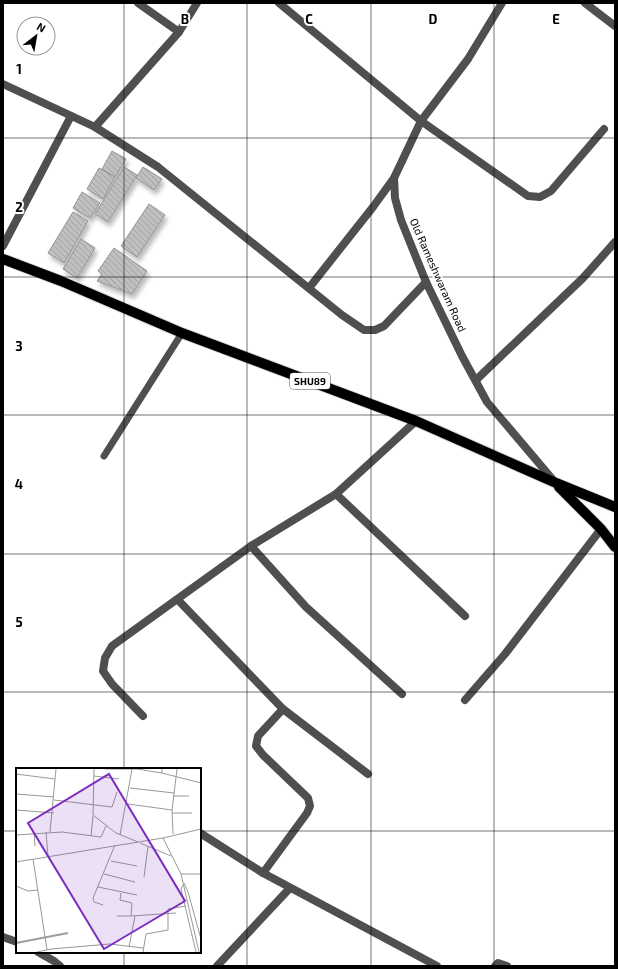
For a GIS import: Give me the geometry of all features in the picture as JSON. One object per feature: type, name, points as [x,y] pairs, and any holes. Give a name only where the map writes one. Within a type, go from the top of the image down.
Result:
[{"type":"main road","name":"SHU89","points":[[3,259],[61,281],[182,333],[416,421],[556,484],[615,507]]},
{"type":"main road","points":[[556,484],[601,529],[615,547]]},
{"type":"street","points":[[138,3],[179,32]]},
{"type":"street","points":[[95,127],[179,32],[197,3]]},
{"type":"street","points":[[278,3],[421,121],[528,196],[540,197],[551,190],[604,130]]},
{"type":"street","name":"Old Rameshwaram Road","points":[[502,3],[468,59],[421,121],[394,178],[395,198],[401,220],[426,282],[462,356],[487,402],[556,484]]},
{"type":"street","points":[[585,3],[615,26]]},
{"type":"street","points":[[3,84],[95,127],[158,167],[308,288],[364,330],[375,330],[384,326],[426,282]]},
{"type":"street","points":[[3,246],[71,116]]},
{"type":"street","points":[[308,288],[373,207],[394,178]]},
{"type":"street","points":[[476,380],[583,278],[615,242]]},
{"type":"street","points":[[143,716],[112,684],[103,671],[105,658],[112,646],[178,600],[251,546],[336,494],[416,421]]},
{"type":"street","points":[[336,494],[465,616]]},
{"type":"street","points":[[465,700],[505,654],[601,529]]},
{"type":"street","points":[[251,546],[306,607],[402,694]]},
{"type":"street","points":[[178,600],[283,709],[368,774]]},
{"type":"street","points":[[263,873],[307,813],[310,806],[308,798],[263,755],[256,746],[258,736],[283,709]]},
{"type":"street","points":[[201,834],[263,873],[437,966]]},
{"type":"street","points":[[217,966],[290,888]]},
{"type":"street","points":[[3,937],[16,942]]},
{"type":"street","points":[[40,953],[60,966]]},
{"type":"street","points":[[495,966],[498,963],[507,966]]},
{"type":"lane","points":[[104,456],[182,333]]},
{"type":"building","points":[[112,151],[126,159],[115,177],[102,169]]},
{"type":"building","points":[[124,167],[137,175],[108,222],[95,214]]},
{"type":"building","points":[[143,167],[162,179],[154,190],[136,178]]},
{"type":"building","points":[[99,168],[115,177],[103,199],[87,189]]},
{"type":"building","points":[[82,192],[100,203],[90,218],[73,208]]},
{"type":"building","points":[[149,204],[165,215],[137,257],[121,246]]},
{"type":"building","points":[[73,212],[88,221],[64,263],[48,253]]},
{"type":"building","points":[[81,239],[95,248],[77,278],[63,269]]},
{"type":"building","points":[[114,248],[147,271],[132,294],[97,281],[102,274],[98,271]]}]
